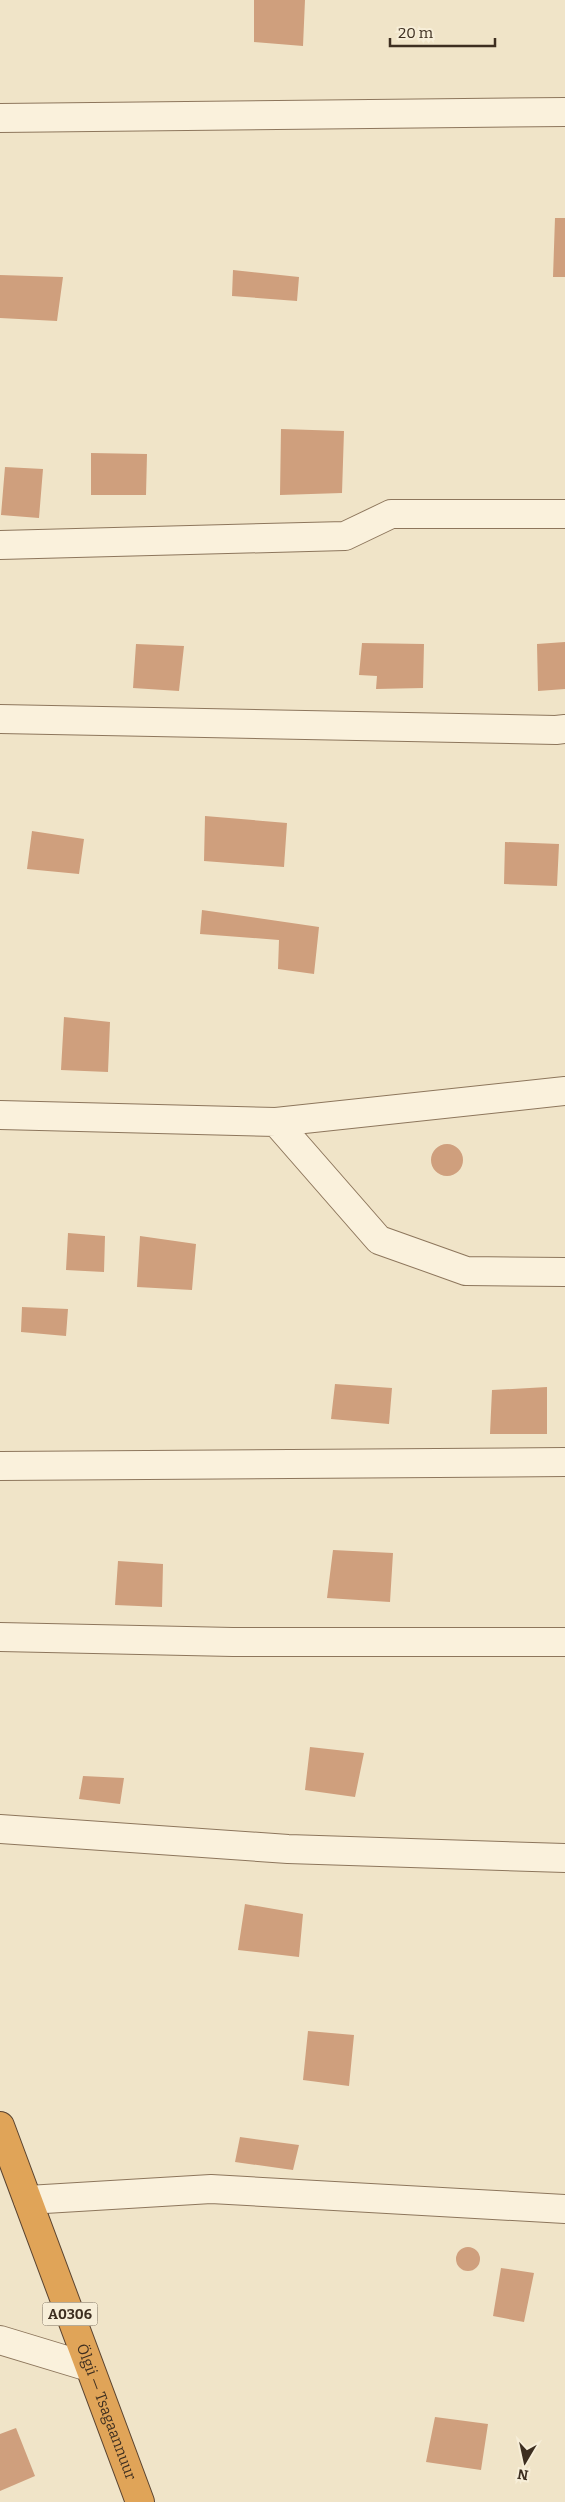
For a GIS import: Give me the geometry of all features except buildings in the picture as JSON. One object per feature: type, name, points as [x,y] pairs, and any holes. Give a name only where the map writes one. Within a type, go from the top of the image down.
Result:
[{"type":"highway","name":"Ölgii — Tsagaannuur","points":[[0,2126],[140,2502]]},
{"type":"street","points":[[0,118],[565,112]]},
{"type":"street","points":[[0,545],[345,536],[391,514],[565,514]]},
{"type":"street","points":[[0,718],[565,729]]},
{"type":"street","points":[[0,1115],[276,1122],[565,1091]]},
{"type":"street","points":[[276,1122],[378,1240],[466,1271],[565,1272]]},
{"type":"street","points":[[0,1466],[565,1462]]},
{"type":"street","points":[[0,1637],[233,1642],[565,1642]]},
{"type":"street","points":[[0,1829],[288,1849],[565,1858]]},
{"type":"street","points":[[28,2200],[211,2189],[565,2209]]},
{"type":"street","points":[[0,2340],[89,2366]]}]
